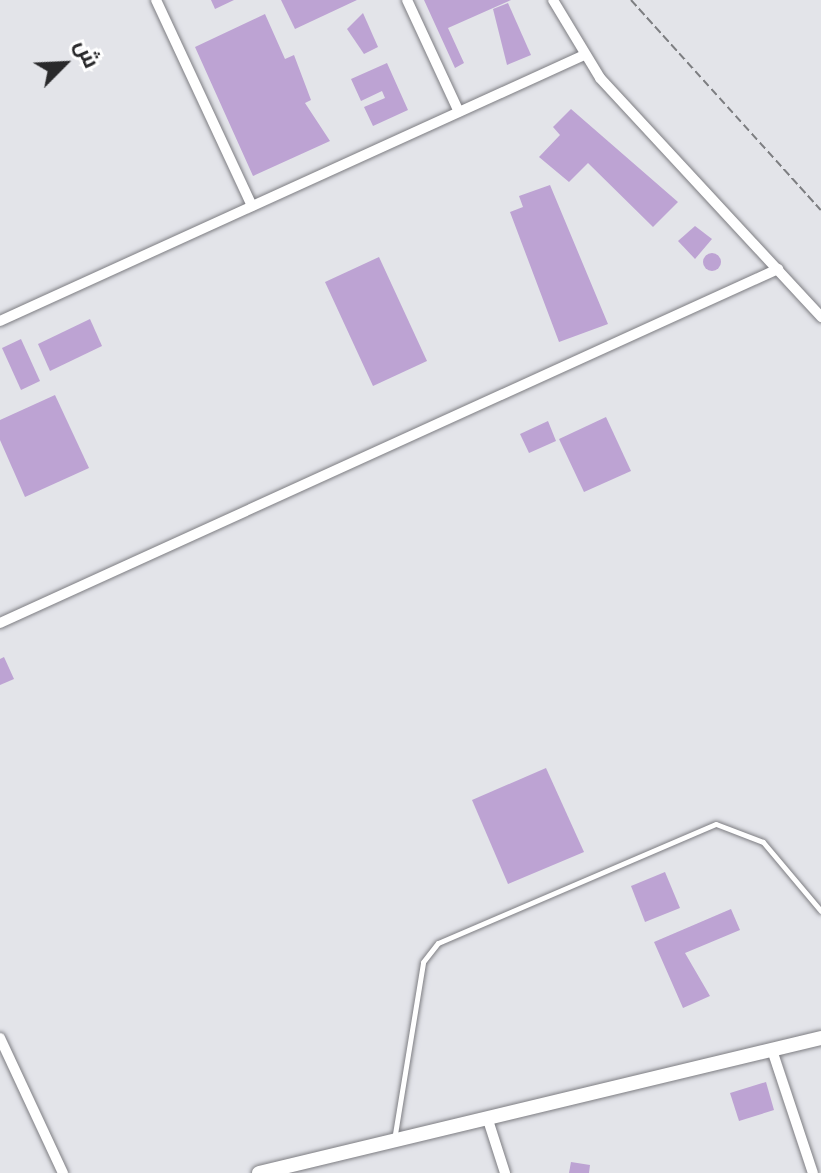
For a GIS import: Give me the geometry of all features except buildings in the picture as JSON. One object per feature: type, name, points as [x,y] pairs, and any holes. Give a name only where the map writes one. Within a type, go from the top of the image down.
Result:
[{"type":"street","points":[[156,0],[252,206]]},
{"type":"street","points":[[407,0],[459,112]]},
{"type":"street","points":[[553,0],[582,56],[821,317]]},
{"type":"street","points":[[0,321],[582,56]]},
{"type":"street","points":[[0,623],[778,269]]},
{"type":"street","points":[[0,1038],[63,1173]]},
{"type":"street","points":[[259,1173],[773,1053],[821,1038]]},
{"type":"street","points":[[773,1053],[813,1173]]},
{"type":"street","points":[[488,1120],[505,1173]]},
{"type":"lane","points":[[394,1141],[423,962],[438,943],[716,824],[763,842],[821,911]]},
{"type":"path","points":[[631,0],[821,210]]}]
